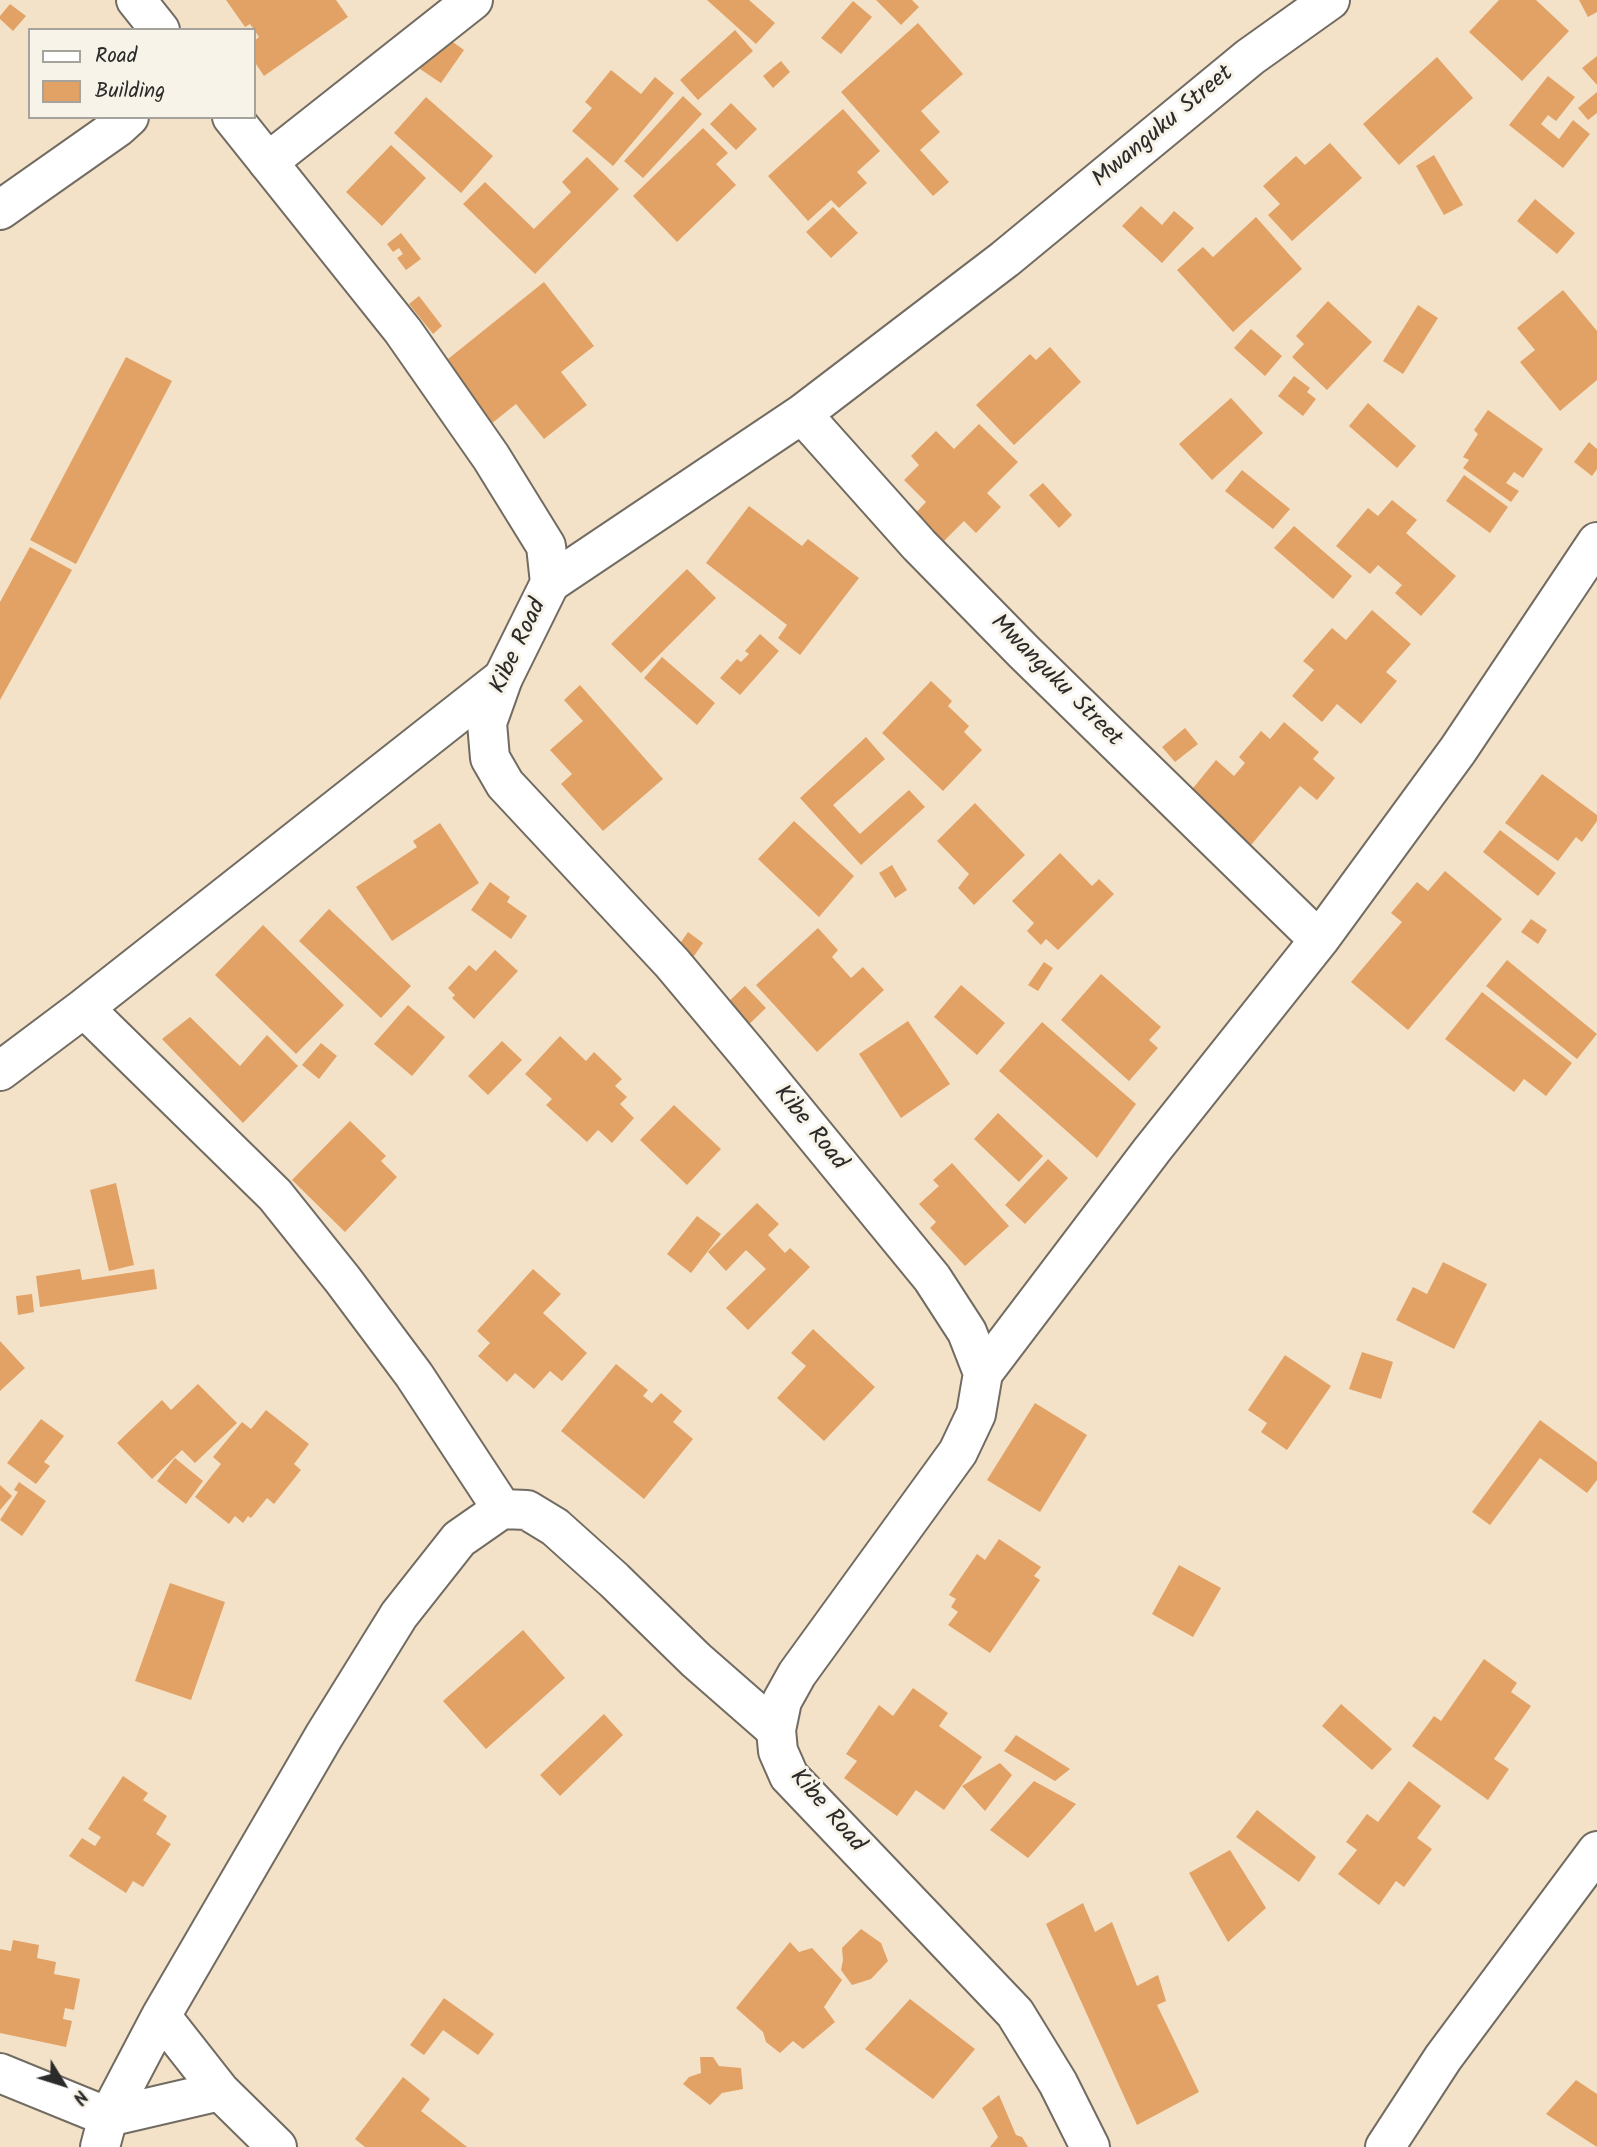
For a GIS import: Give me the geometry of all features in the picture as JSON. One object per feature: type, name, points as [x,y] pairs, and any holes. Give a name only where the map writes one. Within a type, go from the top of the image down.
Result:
[{"type":"street","points":[[268,162],[473,0]]},
{"type":"street","name":"Mwanguku Street","points":[[550,583],[802,414],[1005,259],[1250,58],[1331,0]]},
{"type":"street","points":[[0,210],[127,119]]},
{"type":"street","name":"Kibe Road","points":[[234,119],[403,331],[491,457],[547,546],[550,583],[503,678],[487,723],[490,758],[505,784],[672,963],[932,1278],[967,1332],[983,1373],[976,1414],[958,1452],[797,1674],[782,1701],[776,1730],[778,1751],[789,1776],[1015,2013],[1058,2083],[1090,2147]]},
{"type":"street","name":"Mwanguku Street","points":[[802,414],[919,545],[1004,632],[1319,940]]},
{"type":"street","points":[[983,1373],[1152,1150],[1319,940],[1458,750],[1597,542]]},
{"type":"street","points":[[0,1071],[85,1008],[503,678]]},
{"type":"street","points":[[85,1008],[275,1195],[414,1375],[502,1509]]},
{"type":"street","points":[[104,2132],[161,2016],[324,1736],[399,1615],[459,1539],[502,1509],[527,1510],[555,1527],[696,1660],[776,1730]]},
{"type":"street","points":[[1385,2147],[1443,2058],[1597,1851]]},
{"type":"street","points":[[161,2016],[220,2091],[277,2147]]},
{"type":"street","points":[[0,2073],[104,2132],[220,2091]]},
{"type":"building","points":[[226,0],[336,0],[348,17],[264,76],[256,64],[256,39],[259,37],[256,28],[250,24],[245,27]]},
{"type":"building","points":[[707,0],[749,0],[775,23],[756,44]]},
{"type":"building","points":[[876,0],[912,0],[919,7],[901,25]]},
{"type":"building","points":[[1499,0],[1536,0],[1569,31],[1522,81],[1469,32]]},
{"type":"building","points":[[1579,0],[1597,0],[1597,12],[1588,17]]},
{"type":"building","points":[[853,1],[872,17],[841,54],[821,38]]},
{"type":"building","points":[[10,4],[26,16],[13,31],[0,19]]},
{"type":"building","points":[[918,23],[963,74],[921,111],[940,132],[920,150],[949,182],[933,196],[841,92]]},
{"type":"building","points":[[735,30],[753,51],[698,100],[680,80]]},
{"type":"building","points":[[443,35],[464,50],[441,83],[420,69]]},
{"type":"building","points":[[1597,56],[1597,85],[1582,68]]},
{"type":"building","points":[[1437,57],[1473,98],[1399,165],[1363,124]]},
{"type":"building","points":[[781,61],[790,72],[773,88],[763,76]]},
{"type":"building","points":[[611,70],[641,94],[655,77],[674,93],[613,166],[572,131],[592,108],[585,102]]},
{"type":"building","points":[[1548,76],[1575,97],[1556,121],[1548,115],[1541,124],[1559,139],[1573,120],[1590,134],[1563,168],[1509,125]]},
{"type":"building","points":[[1597,92],[1597,113],[1588,120],[1578,108]]},
{"type":"building","points":[[683,96],[702,114],[643,178],[624,161]]},
{"type":"building","points":[[426,97],[493,156],[461,193],[394,133]]},
{"type":"building","points":[[731,103],[757,129],[736,150],[710,124]]},
{"type":"building","points":[[843,109],[880,151],[857,172],[867,183],[839,208],[831,200],[808,221],[768,176]]},
{"type":"building","points":[[703,128],[728,153],[716,164],[736,185],[677,242],[633,196]]},
{"type":"building","points":[[1330,143],[1362,178],[1292,241],[1268,215],[1280,204],[1263,186],[1296,156],[1305,165]]},
{"type":"building","points":[[391,145],[426,178],[382,226],[346,192]]},
{"type":"building","points":[[1434,155],[1463,205],[1444,215],[1416,166]]},
{"type":"building","points":[[587,157],[619,189],[535,274],[463,204],[485,182],[534,229],[571,192],[562,182]]},
{"type":"building","points":[[1535,199],[1575,233],[1557,254],[1517,221]]},
{"type":"building","points":[[1141,206],[1162,225],[1174,211],[1194,228],[1162,263],[1122,226]]},
{"type":"building","points":[[833,207],[858,233],[831,258],[806,232]]},
{"type":"building","points":[[1256,217],[1302,269],[1233,332],[1177,270],[1203,247],[1213,257]]},
{"type":"building","points":[[401,233],[421,259],[406,270],[397,258],[403,254],[399,248],[393,252],[387,244]]},
{"type":"building","points":[[544,282],[594,346],[561,372],[587,405],[544,439],[516,404],[491,424],[443,363]]},
{"type":"building","points":[[1563,290],[1597,331],[1597,380],[1560,411],[1520,362],[1535,350],[1517,328]]},
{"type":"building","points":[[419,296],[442,326],[433,334],[409,304]]},
{"type":"building","points":[[1328,301],[1372,342],[1327,390],[1292,357],[1304,344],[1296,336]]},
{"type":"building","points":[[1418,305],[1438,318],[1403,374],[1383,361]]},
{"type":"building","points":[[1251,329],[1282,356],[1265,376],[1234,348]]},
{"type":"building","points":[[1050,347],[1081,382],[1014,445],[976,405],[1030,354],[1036,360]]},
{"type":"building","points":[[126,357],[172,381],[76,564],[30,540]]},
{"type":"building","points":[[1294,376],[1310,388],[1307,392],[1316,399],[1303,416],[1278,396]]},
{"type":"building","points":[[1231,398],[1263,433],[1212,480],[1179,444]]},
{"type":"building","points":[[1368,403],[1416,446],[1397,468],[1349,426]]},
{"type":"building","points":[[1488,410],[1543,449],[1523,478],[1514,472],[1506,483],[1519,491],[1511,502],[1463,468],[1469,460],[1463,457],[1478,434],[1474,430]]},
{"type":"building","points":[[979,424],[1018,462],[987,493],[1001,507],[976,533],[964,521],[940,545],[912,517],[926,502],[904,480],[919,465],[911,456],[936,431],[954,449]]},
{"type":"building","points":[[1589,442],[1597,449],[1597,469],[1592,476],[1574,462]]},
{"type":"building","points":[[1242,470],[1290,509],[1273,529],[1225,491]]},
{"type":"building","points":[[1464,475],[1508,507],[1490,533],[1446,501]]},
{"type":"building","points":[[1043,483],[1072,515],[1059,528],[1029,495]]},
{"type":"building","points":[[1392,500],[1417,520],[1406,533],[1456,576],[1421,616],[1395,593],[1402,585],[1378,565],[1370,574],[1336,546],[1368,508],[1378,516]]},
{"type":"building","points":[[749,506],[802,546],[808,539],[859,578],[800,655],[778,638],[787,625],[706,563]]},
{"type":"building","points":[[1294,526],[1352,576],[1333,599],[1274,548]]},
{"type":"building","points":[[30,547],[72,570],[0,700],[0,602]]},
{"type":"building","points":[[687,569],[716,598],[641,673],[611,644]]},
{"type":"building","points":[[1372,610],[1411,644],[1386,672],[1397,681],[1361,724],[1337,704],[1322,722],[1292,696],[1314,670],[1303,661],[1332,628],[1346,640]]},
{"type":"building","points":[[760,634],[779,651],[740,695],[720,678],[737,659],[741,662],[749,654],[745,651]]},
{"type":"building","points":[[662,657],[715,703],[697,725],[644,678]]},
{"type":"building","points":[[931,681],[952,701],[948,706],[969,726],[964,732],[982,750],[943,791],[882,733]]},
{"type":"building","points":[[580,685],[663,779],[603,831],[561,784],[572,774],[550,750],[583,721],[564,700]]},
{"type":"building","points":[[1284,722],[1319,752],[1313,759],[1335,778],[1317,800],[1300,786],[1247,850],[1185,798],[1216,760],[1234,776],[1245,763],[1239,757],[1261,731],[1270,739]]},
{"type":"building","points":[[1185,728],[1198,744],[1175,762],[1162,747]]},
{"type":"building","points":[[866,737],[885,759],[833,805],[860,834],[909,790],[925,807],[861,865],[800,798]]},
{"type":"building","points":[[1542,774],[1597,815],[1597,821],[1582,842],[1576,837],[1558,861],[1505,823]]},
{"type":"building","points":[[975,803],[1025,855],[974,905],[958,888],[969,874],[937,841]]},
{"type":"building","points":[[794,821],[854,876],[819,917],[758,859]]},
{"type":"building","points":[[440,823],[479,883],[392,941],[356,887],[417,847],[413,841]]},
{"type":"building","points":[[1500,830],[1556,873],[1538,896],[1483,852]]},
{"type":"building","points":[[1060,853],[1092,886],[1099,879],[1114,894],[1058,950],[1046,939],[1041,945],[1027,931],[1034,923],[1012,901]]},
{"type":"building","points":[[892,865],[907,890],[895,898],[879,873]]},
{"type":"building","points":[[1445,871],[1502,919],[1408,1030],[1351,982],[1402,922],[1391,913],[1417,882],[1428,891]]},
{"type":"building","points":[[490,882],[510,897],[507,902],[527,916],[511,939],[471,910]]},
{"type":"building","points":[[329,909],[411,986],[381,1018],[299,941]]},
{"type":"building","points":[[1531,919],[1547,930],[1538,944],[1521,932]]},
{"type":"building","points":[[263,925],[344,1005],[296,1054],[215,975]]},
{"type":"building","points":[[818,928],[838,950],[832,957],[851,978],[863,967],[884,990],[817,1052],[756,985]]},
{"type":"building","points":[[688,932],[703,943],[692,959],[677,948]]},
{"type":"building","points":[[495,950],[518,971],[474,1019],[452,998],[455,995],[448,988],[469,965],[476,971]]},
{"type":"building","points":[[1507,960],[1597,1034],[1577,1059],[1486,986]]},
{"type":"building","points":[[1044,962],[1053,968],[1038,991],[1028,985]]},
{"type":"building","points":[[1101,974],[1161,1027],[1149,1040],[1158,1048],[1129,1081],[1061,1020]]},
{"type":"building","points":[[961,985],[1005,1023],[977,1055],[934,1017]]},
{"type":"building","points":[[745,986],[766,1008],[745,1028],[724,1006]]},
{"type":"building","points":[[1482,992],[1572,1063],[1546,1096],[1524,1079],[1514,1092],[1445,1039]]},
{"type":"building","points":[[408,1005],[445,1037],[412,1076],[374,1044]]},
{"type":"building","points":[[190,1017],[240,1066],[267,1035],[298,1066],[243,1123],[162,1039]]},
{"type":"building","points":[[908,1021],[950,1084],[901,1118],[859,1054]]},
{"type":"building","points":[[1042,1022],[1136,1104],[1097,1158],[999,1071]]},
{"type":"building","points":[[560,1036],[586,1061],[594,1052],[622,1079],[615,1086],[627,1097],[620,1104],[634,1118],[612,1143],[598,1130],[587,1142],[546,1105],[552,1099],[525,1074]]},
{"type":"building","points":[[502,1041],[522,1060],[488,1095],[468,1076]]},
{"type":"building","points":[[321,1043],[337,1056],[319,1079],[302,1065]]},
{"type":"building","points":[[674,1105],[721,1149],[687,1185],[640,1140]]},
{"type":"building","points":[[998,1113],[1043,1156],[1019,1182],[974,1139]]},
{"type":"building","points":[[350,1121],[386,1156],[381,1161],[397,1177],[345,1232],[292,1180]]},
{"type":"building","points":[[1048,1159],[1068,1178],[1025,1224],[1005,1205]]},
{"type":"building","points":[[952,1163],[1009,1226],[965,1266],[930,1228],[936,1222],[919,1204],[939,1186],[933,1180]]},
{"type":"building","points":[[116,1183],[134,1265],[109,1271],[90,1190]]},
{"type":"building","points":[[757,1203],[779,1224],[768,1235],[785,1253],[790,1248],[810,1267],[748,1330],[726,1308],[766,1269],[746,1250],[726,1271],[708,1252]]},
{"type":"building","points":[[697,1216],[721,1234],[691,1273],[667,1254]]},
{"type":"building","points":[[1443,1262],[1487,1284],[1454,1349],[1396,1320],[1413,1287],[1427,1294]]},
{"type":"building","points":[[80,1269],[82,1280],[154,1269],[157,1289],[40,1307],[36,1276]]},
{"type":"building","points":[[533,1269],[561,1294],[543,1313],[587,1353],[562,1381],[550,1371],[534,1389],[515,1373],[507,1382],[478,1356],[490,1343],[477,1331]]},
{"type":"building","points":[[32,1294],[34,1312],[18,1315],[16,1296]]},
{"type":"building","points":[[813,1329],[875,1387],[824,1441],[777,1398],[806,1366],[791,1353]]},
{"type":"building","points":[[0,1341],[25,1368],[0,1391]]},
{"type":"building","points":[[1362,1352],[1393,1362],[1381,1399],[1349,1389]]},
{"type":"building","points":[[1285,1355],[1331,1386],[1287,1450],[1261,1432],[1267,1423],[1248,1410]]},
{"type":"building","points":[[616,1364],[648,1390],[643,1396],[652,1403],[661,1393],[682,1411],[673,1422],[693,1439],[644,1499],[561,1431]]},
{"type":"building","points":[[198,1384],[237,1423],[195,1463],[182,1450],[152,1479],[117,1443],[162,1400],[171,1410]]},
{"type":"building","points":[[1035,1403],[1087,1435],[1040,1512],[987,1480]]},
{"type":"building","points":[[266,1410],[309,1444],[294,1464],[301,1470],[274,1504],[267,1498],[251,1518],[248,1516],[243,1523],[235,1516],[229,1524],[195,1497],[221,1464],[213,1457],[242,1422],[251,1429]]},
{"type":"building","points":[[41,1419],[64,1436],[44,1462],[50,1466],[36,1484],[7,1463]]},
{"type":"building","points":[[1540,1420],[1597,1462],[1597,1480],[1587,1493],[1540,1458],[1490,1525],[1472,1512]]},
{"type":"building","points":[[175,1458],[203,1481],[186,1504],[157,1481]]},
{"type":"building","points":[[19,1482],[46,1501],[22,1536],[0,1520],[18,1492],[14,1490]]},
{"type":"building","points":[[0,1485],[12,1496],[0,1510]]},
{"type":"building","points":[[999,1539],[1041,1567],[1034,1576],[1040,1580],[990,1653],[948,1625],[958,1612],[951,1607],[956,1599],[949,1595],[977,1554],[985,1560]]},
{"type":"building","points":[[1179,1565],[1221,1588],[1193,1637],[1152,1614]]},
{"type":"building","points":[[170,1583],[225,1602],[191,1700],[135,1681]]},
{"type":"building","points":[[523,1630],[565,1678],[486,1749],[443,1701]]},
{"type":"building","points":[[1484,1659],[1517,1683],[1511,1692],[1531,1706],[1494,1759],[1509,1769],[1488,1800],[1412,1746],[1434,1716],[1441,1721]]},
{"type":"building","points":[[913,1688],[948,1713],[939,1726],[982,1757],[944,1810],[916,1790],[897,1816],[844,1778],[857,1761],[846,1754],[879,1705],[893,1716]]},
{"type":"building","points":[[1341,1704],[1392,1749],[1372,1770],[1322,1726]]},
{"type":"building","points":[[604,1714],[623,1735],[560,1796],[540,1775]]},
{"type":"building","points":[[1016,1735],[1070,1769],[1055,1781],[1004,1751]]},
{"type":"building","points":[[1000,1763],[1012,1775],[985,1811],[962,1786]]},
{"type":"building","points":[[123,1776],[148,1793],[143,1800],[167,1816],[156,1834],[171,1844],[143,1887],[133,1881],[126,1893],[69,1856],[82,1838],[95,1846],[101,1837],[88,1829]]},
{"type":"building","points":[[1034,1781],[1076,1804],[1028,1858],[990,1830]]},
{"type":"building","points":[[1409,1781],[1441,1806],[1417,1838],[1432,1849],[1404,1887],[1396,1881],[1379,1905],[1338,1874],[1357,1850],[1346,1842],[1367,1814],[1378,1822]]},
{"type":"building","points":[[1257,1810],[1316,1857],[1299,1882],[1236,1837]]},
{"type":"building","points":[[1230,1850],[1266,1908],[1228,1942],[1189,1873]]},
{"type":"building","points":[[1083,1903],[1095,1932],[1112,1922],[1137,1986],[1158,1975],[1166,2001],[1157,2005],[1199,2092],[1137,2125],[1046,1924]]},
{"type":"building","points":[[861,1929],[881,1943],[888,1961],[871,1979],[852,1985],[841,1970],[842,1948]]},
{"type":"building","points":[[13,1940],[39,1945],[37,1958],[56,1962],[54,1974],[80,1979],[74,2010],[65,2008],[63,2019],[72,2021],[66,2047],[0,2033],[0,1949],[11,1951]]},
{"type":"building","points":[[790,1942],[799,1952],[812,1948],[842,1980],[824,2007],[835,2022],[803,2049],[793,2041],[780,2053],[766,2042],[763,2032],[736,2008]]},
{"type":"building","points":[[444,1998],[494,2034],[478,2055],[443,2030],[424,2055],[410,2045]]},
{"type":"building","points":[[910,1999],[975,2049],[933,2099],[865,2049]]},
{"type":"building","points":[[700,2057],[713,2057],[719,2066],[741,2068],[743,2089],[722,2093],[710,2105],[683,2084],[689,2077],[701,2073]]},
{"type":"building","points":[[403,2077],[430,2099],[421,2111],[467,2147],[365,2147],[355,2139]]},
{"type":"building","points":[[1576,2080],[1597,2094],[1597,2147],[1546,2114]]},
{"type":"building","points":[[999,2095],[1016,2135],[1022,2137],[1028,2147],[990,2147],[998,2137],[982,2108]]}]
